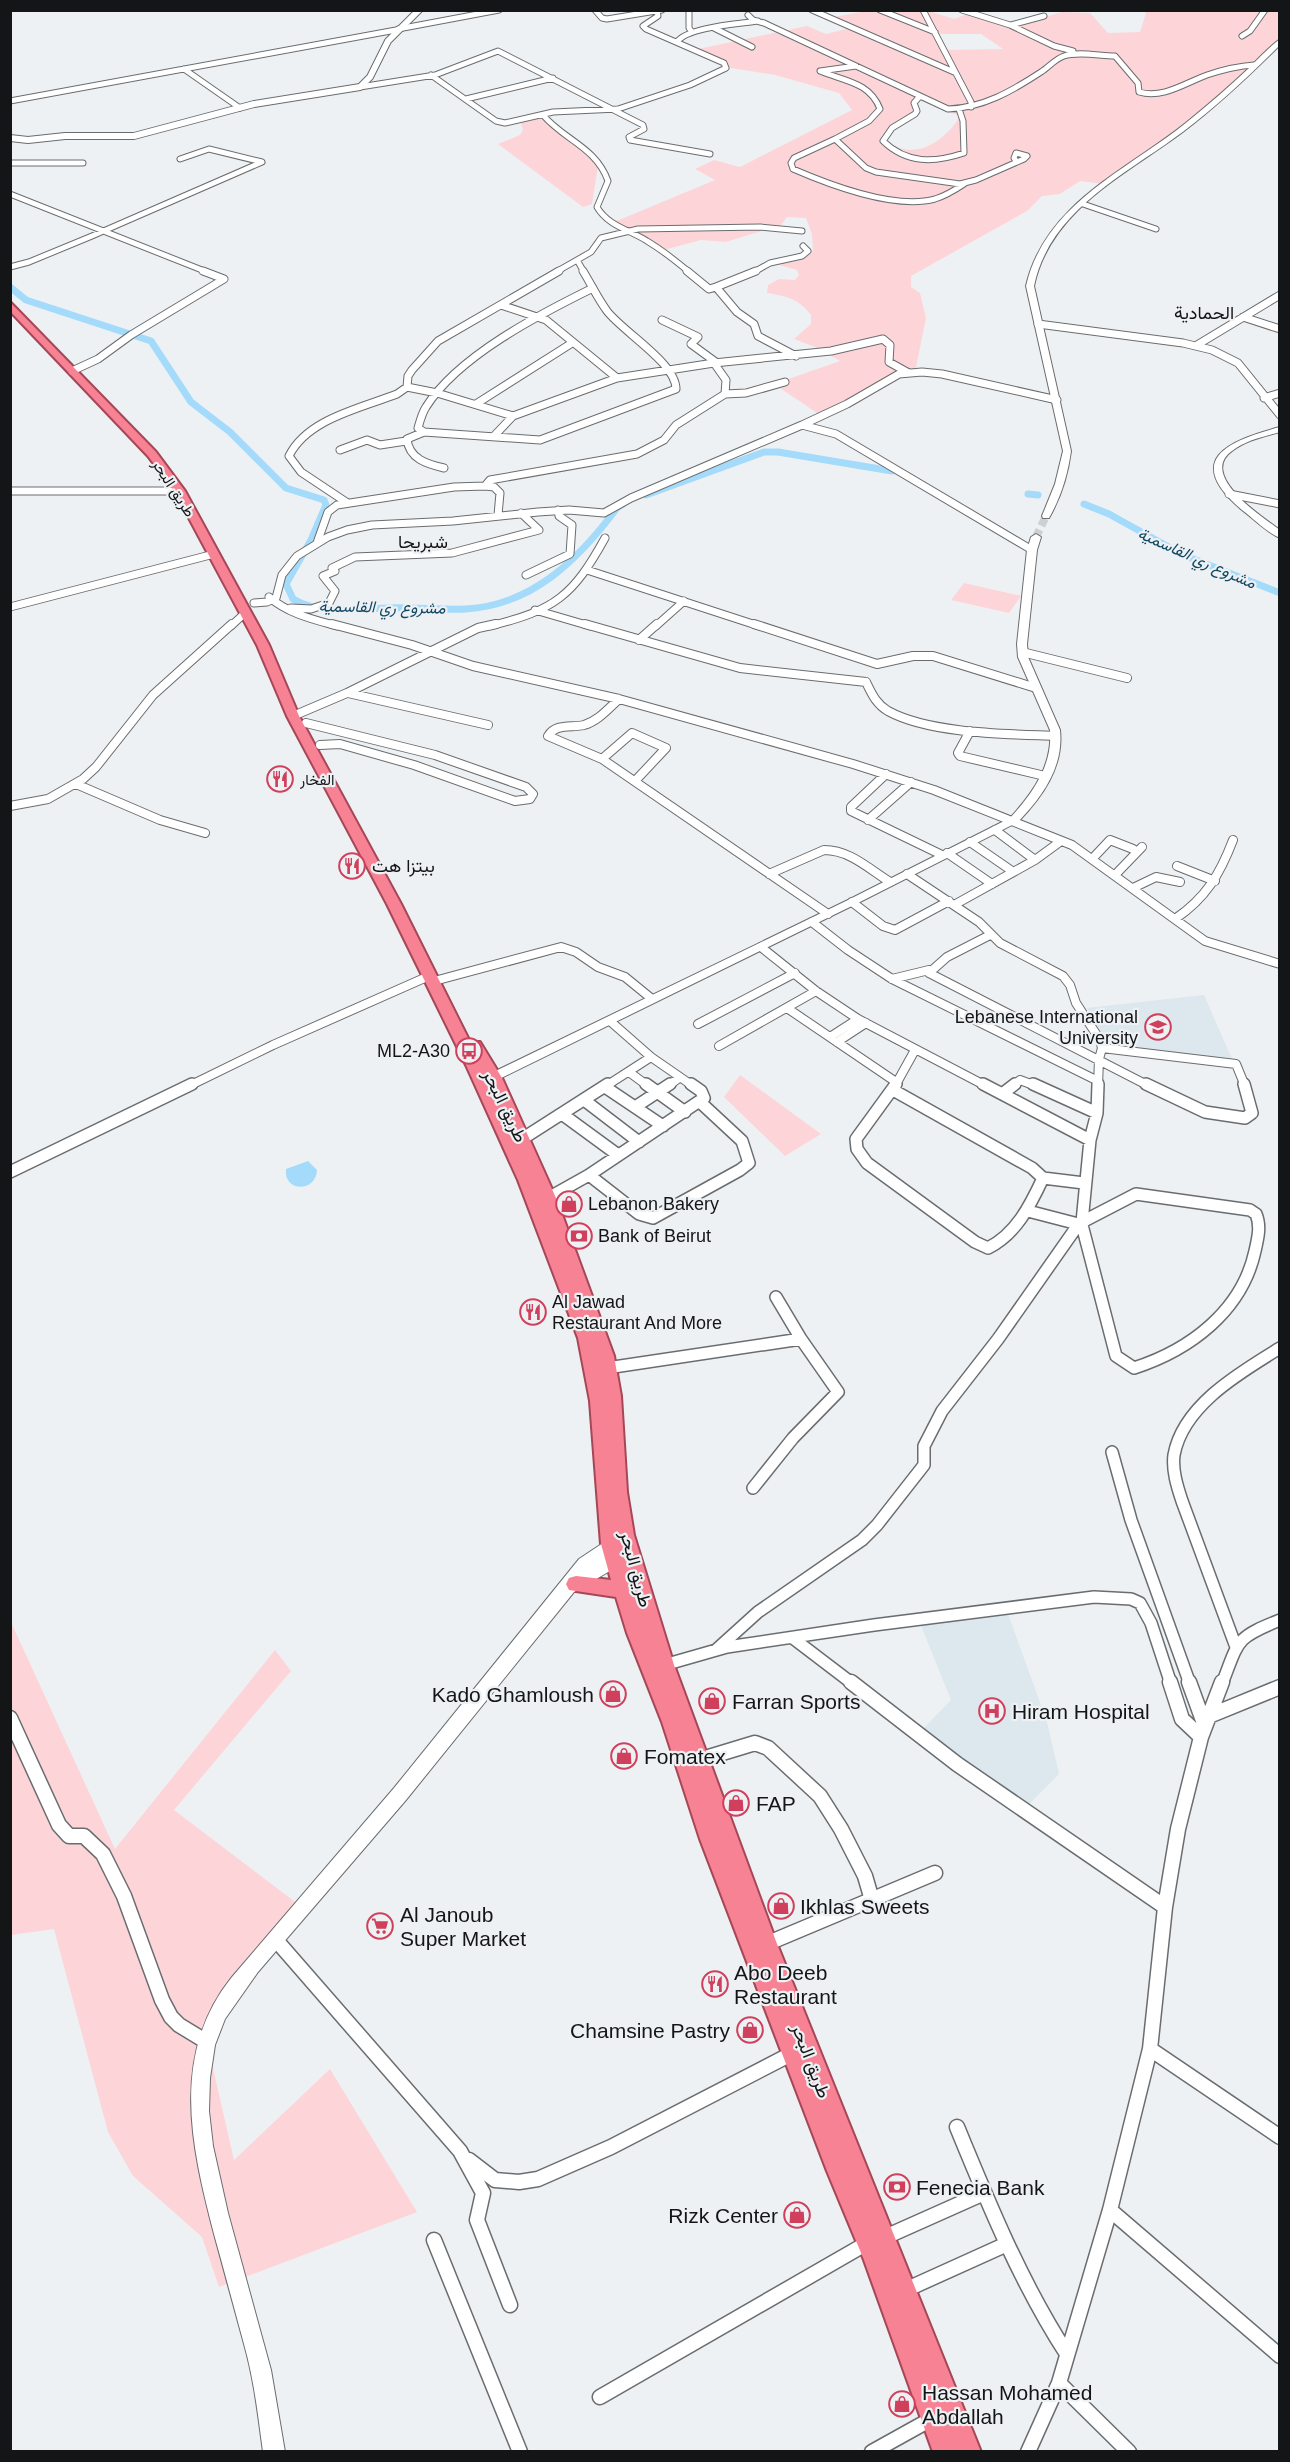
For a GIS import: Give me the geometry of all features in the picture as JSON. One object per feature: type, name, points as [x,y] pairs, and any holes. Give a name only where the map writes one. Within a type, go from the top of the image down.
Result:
[{"type":"highway","name":"طريق البحر","points":[[10,305],[152,454],[180,492],[297,714],[315,742],[324,765],[433,978],[474,1065],[487,1080],[522,1140],[548,1198],[591,1312],[607,1368],[612,1396],[619,1548],[942,2414],[968,2451]]},
{"type":"highway","name":"طريق البحر","points":[[487,1080],[587,1338],[624,1589],[637,1634],[672,1722],[711,1839],[795,2052],[818,2117],[876,2240],[903,2291],[942,2414],[946,2451]]},
{"type":"highway","points":[[572,1585],[624,1589]]},
{"type":"main road","points":[[1046,516],[1055,497],[1067,451],[1030,286],[1031,274],[1046,246],[1083,204],[1115,174],[1188,125],[1280,41]]},
{"type":"main road","points":[[1280,429],[1238,441],[1223,454],[1219,462],[1219,477],[1229,494],[1280,535]]},
{"type":"main road","points":[[487,1080],[812,922],[1014,820],[1034,797],[1055,753],[1056,736],[1022,652],[1032,550],[1036,537]]},
{"type":"main road","points":[[274,2451],[261,2371],[213,2197],[202,2145],[200,2104],[207,2042],[217,2014],[230,1993],[400,1794],[572,1585],[619,1548]]},
{"type":"street","points":[[360,87],[368,81],[378,57],[397,29],[419,10]]},
{"type":"street","points":[[10,101],[499,10]]},
{"type":"street","points":[[431,75],[502,123],[553,112],[612,110],[690,85],[726,68],[724,63],[644,27],[658,16],[659,11],[605,18],[595,10]]},
{"type":"street","points":[[689,10],[689,28],[692,32]]},
{"type":"street","points":[[812,10],[954,72]]},
{"type":"street","points":[[880,10],[935,32]]},
{"type":"street","points":[[923,10],[971,104]]},
{"type":"street","points":[[962,10],[1035,35],[1055,48],[1088,54]]},
{"type":"street","points":[[1242,36],[1250,31],[1265,10]]},
{"type":"street","points":[[740,23],[747,15],[765,22],[944,108],[958,109],[971,104],[983,104],[1044,69],[1060,56],[1108,54],[1118,58],[1138,83],[1139,92],[1146,94],[1169,92],[1235,67],[1254,65]]},
{"type":"street","points":[[1010,25],[1044,16]]},
{"type":"street","points":[[677,42],[681,36],[692,32],[756,19]]},
{"type":"street","points":[[920,27],[932,26]]},
{"type":"street","points":[[714,28],[752,47]]},
{"type":"street","points":[[1055,48],[1060,56]]},
{"type":"street","points":[[10,138],[28,140],[65,136],[134,136],[240,108],[431,75],[498,51],[643,125],[644,129],[629,136],[630,140],[710,154]]},
{"type":"street","points":[[856,66],[820,71],[868,89],[875,95],[880,109],[869,121],[794,158],[793,169],[841,188],[915,201],[931,200],[1017,162]]},
{"type":"street","points":[[184,69],[240,108]]},
{"type":"street","points":[[466,99],[553,78]]},
{"type":"street","points":[[920,96],[914,103],[917,111],[915,114],[891,128],[883,141],[891,150],[908,159],[935,160],[964,153],[963,121],[958,109]]},
{"type":"street","points":[[543,114],[554,128],[577,141],[603,167],[608,181],[597,207],[607,219],[653,245],[709,289],[729,280],[749,276],[770,263],[802,256],[808,251],[804,246]]},
{"type":"street","points":[[835,139],[866,168],[876,172],[964,184]]},
{"type":"street","points":[[10,267],[40,258],[215,185],[262,162],[209,149],[180,159]]},
{"type":"street","points":[[10,164],[83,163]]},
{"type":"street","points":[[10,194],[224,279],[134,333],[98,359],[72,371]]},
{"type":"street","points":[[1083,204],[1156,229]]},
{"type":"street","points":[[407,387],[408,376],[412,370],[438,341],[577,260],[595,248],[601,238],[629,231],[760,226],[802,231]]},
{"type":"street","points":[[340,450],[367,440],[380,445],[406,441],[424,432],[545,439],[672,392],[677,386],[668,369],[613,317],[577,260]]},
{"type":"street","points":[[716,287],[737,312],[754,324],[758,336],[786,348],[796,356]]},
{"type":"street","points":[[424,432],[417,426],[426,408],[455,374],[484,349],[539,316],[593,288]]},
{"type":"street","points":[[1197,345],[1279,296]]},
{"type":"street","points":[[501,305],[539,316],[617,378]]},
{"type":"street","points":[[1242,317],[1280,329]]},
{"type":"street","points":[[663,320],[672,327],[687,329],[694,333],[698,338],[691,344],[715,363],[726,381],[725,394]]},
{"type":"street","points":[[1038,324],[1197,345],[1231,358],[1280,415]]},
{"type":"street","points":[[494,436],[513,416],[617,378],[668,369],[796,356],[831,351],[883,339],[890,345],[889,362],[907,372]]},
{"type":"street","points":[[476,404],[572,344]]},
{"type":"street","points":[[10,806],[48,799],[76,784],[96,767],[153,695],[243,609],[277,595],[279,582],[290,564],[306,550],[337,534],[358,527],[453,521],[558,510],[604,513],[650,489],[802,425],[847,404],[891,377],[907,372],[942,374],[1057,400]]},
{"type":"street","points":[[485,486],[493,479],[637,454],[664,440],[668,437],[669,431],[679,422],[725,394],[746,393],[785,382]]},
{"type":"street","points":[[346,502],[335,493],[312,482],[289,456],[291,448],[311,429],[397,394],[407,387],[437,393],[513,416]]},
{"type":"street","points":[[1264,398],[1280,393]]},
{"type":"street","points":[[802,425],[836,434],[1032,550]]},
{"type":"street","points":[[406,441],[419,460],[444,468]]},
{"type":"street","points":[[317,543],[328,512],[331,508],[346,502],[454,487],[485,486],[494,487],[500,493],[498,515]]},
{"type":"street","points":[[10,491],[180,492]]},
{"type":"street","points":[[1229,494],[1250,496],[1280,504]]},
{"type":"street","points":[[526,574],[546,567],[570,554],[568,545],[573,532],[572,525],[559,516],[558,510]]},
{"type":"street","points":[[282,608],[319,608],[332,599],[335,591],[323,576],[335,571],[332,568],[351,558],[410,553],[428,555],[452,553],[539,530],[521,513]]},
{"type":"street","points":[[297,714],[347,693],[478,628],[501,624],[568,593],[587,570],[605,538]]},
{"type":"street","points":[[10,607],[214,554]]},
{"type":"street","points":[[587,570],[877,664],[913,656],[933,656],[1036,688]]},
{"type":"street","points":[[270,599],[282,608],[308,618],[431,652],[472,666],[619,699],[911,782],[1014,820],[1072,845],[1205,941],[1280,964]]},
{"type":"street","points":[[639,640],[684,601]]},
{"type":"street","points":[[535,610],[740,668],[866,682]]},
{"type":"street","points":[[1022,652],[1127,678]]},
{"type":"street","points":[[866,682],[877,664]]},
{"type":"street","points":[[866,682],[874,700],[885,709],[926,723],[970,731],[1056,736]]},
{"type":"street","points":[[347,693],[488,725]]},
{"type":"street","points":[[619,699],[594,721],[580,726],[555,728],[548,736],[602,759],[828,914]]},
{"type":"street","points":[[297,714],[348,732],[444,758],[530,788],[532,796],[525,801],[515,801],[430,770],[340,744],[315,742]]},
{"type":"street","points":[[970,731],[958,753],[960,756],[1045,776]]},
{"type":"street","points":[[340,744],[348,732]]},
{"type":"street","points":[[602,759],[632,734],[666,748],[635,781]]},
{"type":"street","points":[[430,770],[444,758]]},
{"type":"street","points":[[886,774],[851,807],[851,811],[945,854],[992,884]]},
{"type":"street","points":[[868,820],[911,782]]},
{"type":"street","points":[[76,784],[160,820],[205,833]]},
{"type":"street","points":[[995,830],[1035,860]]},
{"type":"street","points":[[1093,858],[1110,840],[1138,848],[1115,875]]},
{"type":"street","points":[[1176,919],[1202,900],[1215,881],[1233,840]]},
{"type":"street","points":[[852,902],[883,926],[895,930],[992,884],[1035,860],[1061,841]]},
{"type":"street","points":[[969,842],[1012,871]]},
{"type":"street","points":[[769,874],[828,850],[854,860],[890,882]]},
{"type":"street","points":[[1177,866],[1215,881]]},
{"type":"street","points":[[715,1651],[758,1612],[862,1540],[877,1525],[924,1465],[924,1446],[942,1410],[998,1339],[1081,1224],[1136,1194],[1250,1210],[1259,1220],[1256,1255],[1252,1267],[1229,1308],[1194,1338],[1155,1363],[1134,1368],[1116,1356],[1081,1224],[1090,1140],[1097,1113],[1099,1059],[1102,1048],[1100,1040],[1076,1003],[1067,979],[1057,971],[1000,943],[980,922],[907,874]]},
{"type":"street","points":[[1133,888],[1155,876],[1162,875],[1180,882]]},
{"type":"street","points":[[812,922],[848,950],[892,979],[1098,1081]]},
{"type":"street","points":[[892,979],[929,970],[990,935]]},
{"type":"street","points":[[10,1172],[273,1045],[433,978],[561,947],[576,952],[598,968],[625,977],[652,999]]},
{"type":"street","points":[[761,947],[816,991],[862,1021],[1090,1140]]},
{"type":"street","points":[[929,970],[928,974],[1198,1110],[1245,1118],[1252,1113],[1242,1075],[1236,1064],[1102,1048]]},
{"type":"street","points":[[698,1024],[795,973]]},
{"type":"street","points":[[719,1046],[816,991]]},
{"type":"street","points":[[787,1008],[834,1039],[895,1086],[1032,1168],[1042,1178],[1084,1183]]},
{"type":"street","points":[[548,1198],[589,1175],[685,1112],[700,1102],[704,1095],[651,1057],[610,1021]]},
{"type":"street","points":[[834,1039],[862,1021]]},
{"type":"street","points":[[915,1050],[895,1086],[856,1139],[855,1145],[858,1152],[867,1163],[982,1246],[992,1247],[1000,1242],[1028,1210],[1042,1178]]},
{"type":"street","points":[[522,1140],[651,1057]]},
{"type":"street","points":[[629,1072],[685,1112]]},
{"type":"street","points":[[635,1107],[679,1078]]},
{"type":"street","points":[[1002,1094],[1020,1080],[1024,1080],[1097,1113]]},
{"type":"street","points":[[605,1087],[663,1126]]},
{"type":"street","points":[[584,1100],[639,1142]]},
{"type":"street","points":[[589,1175],[639,1214],[653,1218],[740,1170],[749,1163],[742,1141],[700,1102]]},
{"type":"street","points":[[562,1114],[618,1155]]},
{"type":"street","points":[[1028,1210],[1081,1224]]},
{"type":"street","points":[[753,1488],[782,1449],[838,1392],[776,1298]]},
{"type":"street","points":[[607,1368],[801,1339]]},
{"type":"street","points":[[1236,1647],[1216,1602],[1182,1498],[1174,1457],[1182,1433],[1209,1400],[1224,1385],[1280,1348]]},
{"type":"street","points":[[1112,1452],[1131,1520],[1205,1727]]},
{"type":"street","points":[[664,1665],[715,1651],[874,1625],[1094,1597],[1131,1599],[1140,1603],[1150,1623],[1182,1719],[1205,1727],[1280,1687]]},
{"type":"street","points":[[1028,2451],[1059,2383],[1110,2210],[1150,2049],[1165,1907],[1178,1829],[1205,1727],[1236,1647],[1250,1632],[1280,1620]]},
{"type":"street","points":[[794,1639],[957,1764],[1165,1907]]},
{"type":"street","points":[[10,1718],[59,1825],[69,1836],[80,1835],[88,1839],[103,1854],[124,1896],[162,2000],[171,2017],[179,2025],[207,2042]]},
{"type":"street","points":[[699,1760],[755,1743],[768,1748],[820,1796],[866,1876],[872,1899]]},
{"type":"street","points":[[766,1944],[935,1874]]},
{"type":"street","points":[[276,1940],[460,2151],[475,2166],[495,2180],[519,2182],[538,2179],[611,2147],[795,2052]]},
{"type":"street","points":[[1150,2049],[1280,2137]]},
{"type":"street","points":[[957,2127],[984,2193],[1038,2309],[1067,2354]]},
{"type":"street","points":[[460,2151],[483,2193],[477,2220],[510,2305]]},
{"type":"street","points":[[600,2397],[876,2240],[984,2193]]},
{"type":"street","points":[[1110,2210],[1280,2356]]},
{"type":"street","points":[[434,2240],[520,2451]]},
{"type":"street","points":[[903,2291],[1007,2244]]},
{"type":"street","points":[[1059,2383],[1129,2451]]},
{"type":"street","points":[[872,2451],[942,2414]]},
{"type":"shaded area","points":[[867,11],[934,11],[932,12],[954,19],[970,13],[1013,26],[1062,12],[1090,13],[1108,33],[1140,32],[1146,13],[1143,11],[1279,11],[1279,44],[1194,120],[1103,184],[1080,181],[1060,194],[1042,196],[1027,211],[911,276],[911,287],[920,293],[926,318],[915,372],[899,374],[820,415],[774,384],[840,361],[815,347],[794,339],[811,324],[811,315],[802,305],[792,299],[767,293],[768,285],[779,279],[795,280],[799,275],[797,270],[779,265],[813,251],[812,234],[806,218],[787,217],[781,225],[726,242],[701,240],[660,251],[603,221],[619,220],[715,180],[695,169],[714,160],[740,167],[852,110],[839,93],[775,75],[731,68],[689,51],[807,26],[826,34],[850,28],[828,18]],"holes":[[[937,34],[981,34],[1003,49],[941,50]],[[918,100],[960,116],[949,131],[927,147],[909,150],[899,148],[882,138],[881,136],[917,112],[915,106]]]},
{"type":"shaded area","points":[[542,113],[598,166],[592,204],[583,207],[498,144],[520,135],[523,130],[520,120]]},
{"type":"shaded area","points":[[964,583],[1021,596],[1009,613],[951,600]]},
{"type":"shaded area","name":"Lebanese International University","points":[[1204,995],[1232,1059],[1109,1045],[1087,1008]]},
{"type":"shaded area","points":[[740,1075],[821,1134],[785,1156],[724,1097]]},
{"type":"shaded area","name":"Hiram Hospital","points":[[1007,1611],[1047,1722],[1059,1774],[1027,1806],[923,1729],[951,1700],[920,1623]]},
{"type":"shaded area","points":[[10,1620],[115,1849],[275,1650],[291,1671],[174,1810],[303,1908],[207,2042],[234,2160],[330,2069],[417,2212],[219,2287],[202,2237],[133,2176],[108,2132],[54,1929],[11,1935]]},
{"type":"water","points":[[308,1161],[317,1170],[311,1183],[300,1187],[289,1182],[286,1169]]},
{"type":"waterway","name":"مشروع ري القاسمية","points":[[10,287],[26,300],[151,341],[191,402],[230,432],[286,488],[324,500],[326,505],[311,540],[286,584],[293,599],[303,604],[339,610],[466,609],[490,606],[513,599],[533,589],[570,561],[623,504]]},
{"type":"waterway","name":"مشروع ري القاسمية","points":[[646,495],[764,452],[778,452],[892,471]]},
{"type":"waterway","name":"مشروع ري القاسمية","points":[[1028,494],[1038,495]]},
{"type":"waterway","name":"مشروع ري القاسمية","points":[[1084,504],[1109,514],[1183,555],[1280,593]]},
{"type":"tunnel","points":[[1036,537],[1046,516]]},
{"type":"place","name":"الفخار","points":[[280,779]]},
{"type":"place","name":"بيتزا هت","points":[[352,866]]},
{"type":"place","name":"Lebanese International University","points":[[1158,1027]]},
{"type":"place","name":"ML2-A30","points":[[469,1051]]},
{"type":"place","name":"Lebanon Bakery","points":[[569,1204]]},
{"type":"place","name":"Bank of Beirut","points":[[579,1236]]},
{"type":"place","name":"Al Jawad Restaurant And More","points":[[533,1312]]},
{"type":"place","name":"Kado Ghamloush","points":[[613,1694]]},
{"type":"place","name":"Farran Sports","points":[[712,1701]]},
{"type":"place","name":"Hiram Hospital","points":[[992,1711]]},
{"type":"place","name":"Fomatex","points":[[624,1756]]},
{"type":"place","name":"FAP","points":[[736,1803]]},
{"type":"place","name":"Ikhlas Sweets","points":[[781,1906]]},
{"type":"place","name":"Al Janoub Super Market","points":[[380,1926]]},
{"type":"place","name":"Abo Deeb Restaurant","points":[[715,1984]]},
{"type":"place","name":"Chamsine Pastry","points":[[750,2030]]},
{"type":"place","name":"Fenecia Bank","points":[[897,2187]]},
{"type":"place","name":"Rizk Center","points":[[797,2215]]},
{"type":"place","name":"Hassan Mohamed Abdallah","points":[[902,2404]]},
{"type":"district","name":"الحمادية","points":[[1204,313]]},
{"type":"district","name":"شبريحا","points":[[423,542]]}]
